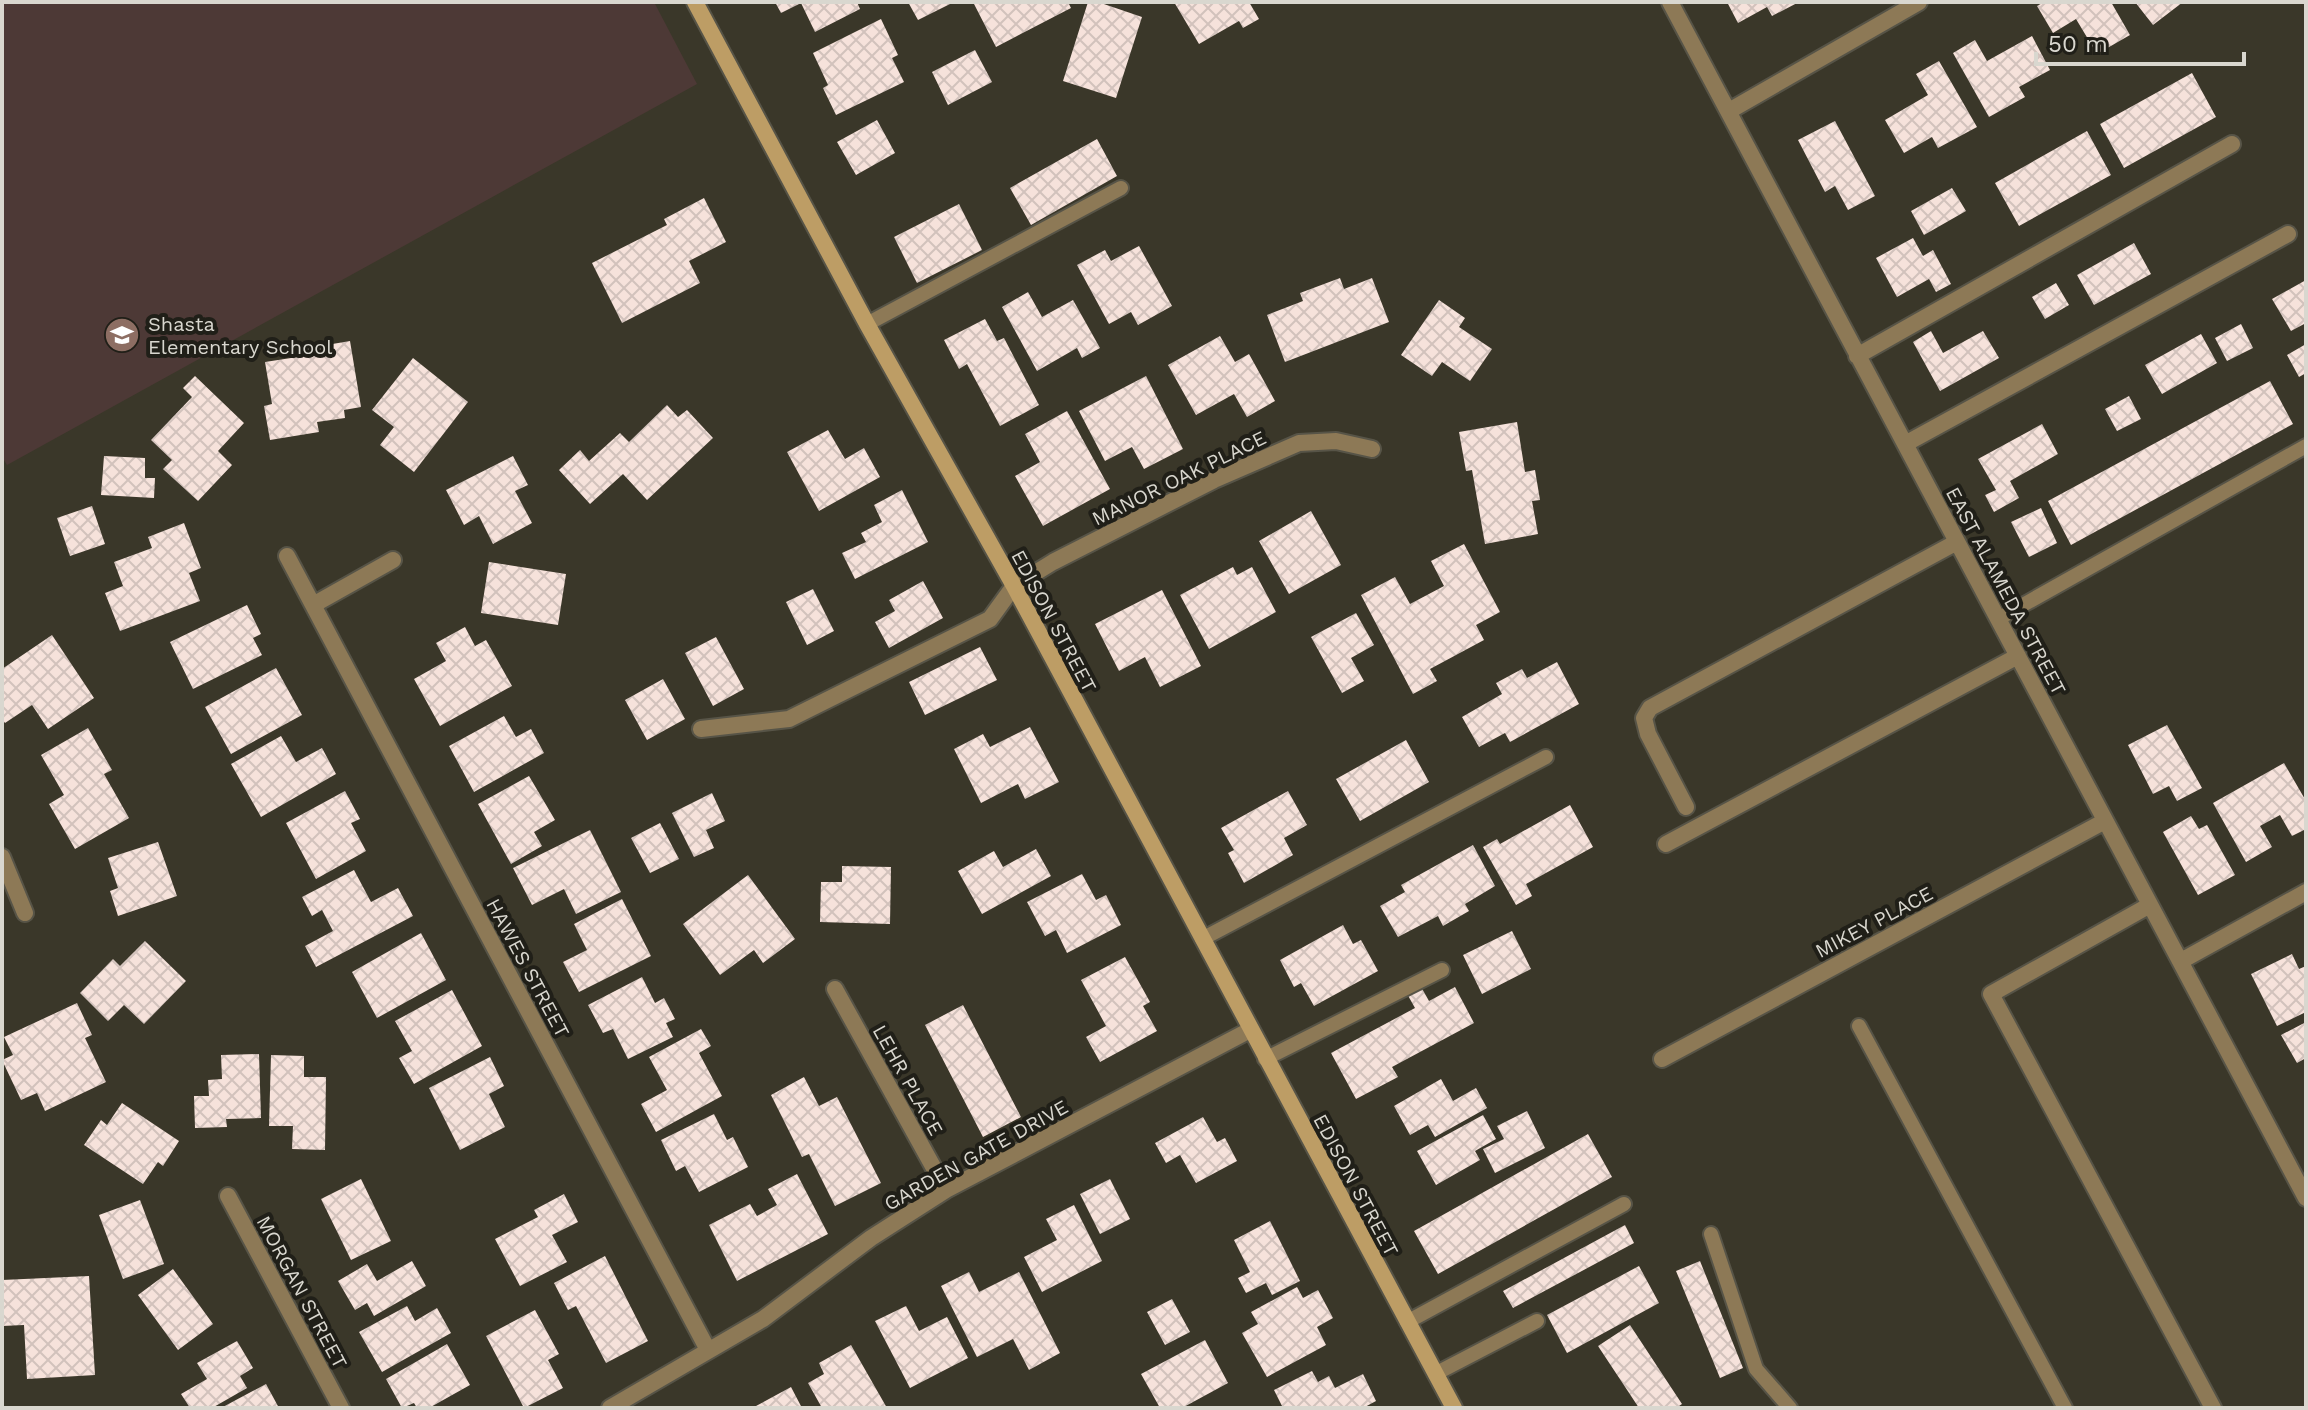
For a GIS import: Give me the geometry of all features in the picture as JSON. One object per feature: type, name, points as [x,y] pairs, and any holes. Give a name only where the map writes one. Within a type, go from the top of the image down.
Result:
[{"type":"street","name":"EDISON STREET","points":[[695,2],[867,324],[1014,586],[1454,1408]]},
{"type":"street","name":"EAST ALAMEDA STREET","points":[[1670,2],[2306,1198]]},
{"type":"street","points":[[1729,111],[1919,2]]},
{"type":"street","points":[[1857,356],[2232,144]]},
{"type":"street","points":[[1905,444],[2288,234]]},
{"type":"street","name":"MANOR OAK PLACE","points":[[1014,586],[1053,562],[1214,480],[1299,443],[1336,441],[1372,449]]},
{"type":"street","points":[[1686,807],[1648,734],[1644,718],[1650,708],[1957,542]]},
{"type":"street","name":"HAWES STREET","points":[[287,556],[708,1350]]},
{"type":"street","points":[[313,605],[393,560]]},
{"type":"street","points":[[701,729],[789,719],[990,619],[1014,586]]},
{"type":"street","points":[[1666,844],[2018,656]]},
{"type":"street","name":"MIKEY PLACE","points":[[1662,1059],[2105,821]]},
{"type":"street","points":[[2,857],[25,913]]},
{"type":"street","points":[[2181,961],[2306,892]]},
{"type":"street","points":[[2150,905],[1991,994],[2213,1408]]},
{"type":"street","name":"LEHR PLACE","points":[[835,989],[946,1190]]},
{"type":"street","name":"GARDEN GATE DRIVE","points":[[610,1408],[763,1319],[871,1238],[946,1190],[1250,1030]]},
{"type":"street","name":"MORGAN STREET","points":[[228,1196],[341,1408]]},
{"type":"lane","points":[[867,324],[1121,188]]},
{"type":"lane","points":[[1998,619],[2306,446]]},
{"type":"lane","points":[[1202,939],[1546,757]]},
{"type":"lane","points":[[1265,1059],[1442,970]]},
{"type":"lane","points":[[1859,1026],[2065,1408]]},
{"type":"lane","points":[[1407,1322],[1624,1204]]},
{"type":"lane","points":[[1711,1234],[1756,1369],[1790,1408]]},
{"type":"lane","points":[[1435,1374],[1537,1321]]},
{"type":"shaded area","name":"Shasta Elementary School","points":[[2,2],[654,2],[697,84],[7,465],[2,457]]},
{"type":"building","points":[[775,2],[857,2],[860,9],[815,32],[801,3],[781,13]]},
{"type":"building","points":[[908,2],[954,2],[918,20]]},
{"type":"building","points":[[973,2],[1068,2],[1071,8],[996,47]]},
{"type":"building","points":[[1088,2],[1098,2],[1142,17],[1116,98],[1063,81]]},
{"type":"building","points":[[1174,2],[1249,2],[1259,19],[1243,28],[1239,21],[1199,44]]},
{"type":"building","points":[[1727,2],[1799,2],[1772,16],[1767,7],[1738,23]]},
{"type":"building","points":[[2044,2],[2111,2],[2130,35],[2097,54],[2076,19],[2053,33],[2037,6]]},
{"type":"building","points":[[2135,2],[2183,2],[2153,25]]},
{"type":"building","points":[[881,19],[898,55],[892,58],[904,82],[836,115],[823,88],[828,85],[813,53]]},
{"type":"building","points":[[2032,36],[2050,70],[2019,87],[2025,97],[1989,117],[1953,53],[1975,40],[1987,61]]},
{"type":"building","points":[[975,50],[992,82],[948,105],[932,72]]},
{"type":"building","points":[[1939,61],[1977,127],[1938,148],[1932,137],[1904,153],[1885,120],[1928,95],[1916,74]]},
{"type":"building","points":[[2192,73],[2216,117],[2124,168],[2100,124]]},
{"type":"building","points":[[877,120],[895,153],[856,175],[837,142]]},
{"type":"building","points":[[1835,121],[1875,196],[1848,210],[1835,186],[1825,192],[1798,140]]},
{"type":"building","points":[[2087,131],[2111,175],[2019,226],[1995,183]]},
{"type":"building","points":[[1097,139],[1117,176],[1031,225],[1010,188]]},
{"type":"building","points":[[1952,188],[1966,211],[1924,235],[1911,211]]},
{"type":"building","points":[[704,198],[726,242],[689,261],[700,283],[622,323],[592,263],[667,225],[664,219]]},
{"type":"building","points":[[959,204],[982,250],[917,283],[894,237]]},
{"type":"building","points":[[1913,238],[1923,256],[1933,250],[1951,284],[1936,292],[1929,279],[1897,297],[1876,258]]},
{"type":"building","points":[[2134,243],[2151,274],[2094,305],[2077,275]]},
{"type":"building","points":[[1139,246],[1172,306],[1138,325],[1131,312],[1109,324],[1077,265],[1105,250],[1111,261]]},
{"type":"building","points":[[1340,278],[1344,289],[1372,278],[1389,322],[1285,362],[1267,315],[1303,301],[1300,293]]},
{"type":"building","points":[[2306,280],[2306,323],[2291,331],[2272,299]]},
{"type":"building","points":[[2056,283],[2069,305],[2045,319],[2032,297]]},
{"type":"building","points":[[1028,292],[1042,317],[1073,300],[1100,348],[1082,358],[1077,348],[1037,371],[1002,307]]},
{"type":"building","points":[[1439,300],[1465,318],[1459,327],[1492,349],[1470,381],[1442,362],[1432,376],[1401,355]]},
{"type":"building","points":[[985,319],[997,341],[1004,338],[1039,405],[1000,426],[967,364],[959,369],[944,340]]},
{"type":"building","points":[[2241,324],[2253,348],[2227,361],[2215,338]]},
{"type":"building","points":[[1931,331],[1943,353],[1983,331],[1999,358],[1940,391],[1913,342]]},
{"type":"building","points":[[2201,334],[2217,363],[2162,394],[2145,365]]},
{"type":"building","points":[[1220,336],[1235,362],[1249,354],[1275,401],[1247,417],[1234,394],[1196,415],[1168,365]]},
{"type":"building","points":[[350,341],[361,407],[344,410],[345,418],[317,422],[319,432],[270,440],[264,406],[272,404],[265,362],[304,356],[303,349]]},
{"type":"building","points":[[2306,344],[2306,373],[2299,377],[2287,355]]},
{"type":"building","points":[[413,358],[468,402],[414,472],[380,445],[394,427],[372,410]]},
{"type":"building","points":[[195,376],[244,423],[218,451],[232,465],[198,501],[163,469],[172,460],[151,440],[192,397],[183,388]]},
{"type":"building","points":[[1146,376],[1183,449],[1144,469],[1132,447],[1105,461],[1079,411]]},
{"type":"building","points":[[2270,381],[2293,424],[2071,545],[2048,501]]},
{"type":"building","points":[[2129,396],[2141,419],[2117,431],[2105,409]]},
{"type":"building","points":[[667,405],[678,417],[687,410],[713,438],[647,500],[623,474],[590,504],[559,470],[580,450],[589,461],[620,433],[629,442]]},
{"type":"building","points":[[1067,411],[1110,489],[1043,526],[1015,476],[1040,462],[1025,434]]},
{"type":"building","points":[[1517,422],[1525,472],[1535,470],[1540,500],[1532,501],[1538,534],[1485,544],[1472,470],[1466,471],[1459,432]]},
{"type":"building","points":[[2042,424],[2058,454],[2010,481],[2019,498],[1994,512],[1985,495],[1996,490],[1978,459]]},
{"type":"building","points":[[828,430],[845,459],[864,448],[880,477],[819,511],[787,452]]},
{"type":"building","points":[[104,456],[145,458],[145,478],[155,478],[154,498],[101,495]]},
{"type":"building","points":[[513,456],[528,485],[515,491],[532,523],[493,544],[479,516],[464,525],[446,490]]},
{"type":"building","points":[[902,490],[928,542],[855,579],[842,553],[866,542],[861,533],[882,522],[874,505]]},
{"type":"building","points":[[92,506],[105,544],[70,556],[57,518]]},
{"type":"building","points":[[2041,508],[2057,543],[2029,557],[2011,522]]},
{"type":"building","points":[[1311,511],[1341,565],[1289,594],[1259,541]]},
{"type":"building","points":[[184,523],[201,568],[189,573],[200,601],[120,631],[105,593],[123,586],[114,562],[152,548],[148,537]]},
{"type":"building","points":[[1464,544],[1500,612],[1476,625],[1484,640],[1430,669],[1437,681],[1413,694],[1361,595],[1395,577],[1410,604],[1444,586],[1431,561]]},
{"type":"building","points":[[489,562],[566,574],[558,625],[481,613]]},
{"type":"building","points":[[1233,567],[1237,575],[1252,567],[1276,612],[1209,649],[1180,595]]},
{"type":"building","points":[[923,581],[943,618],[889,648],[875,622],[895,611],[889,600]]},
{"type":"building","points":[[813,589],[834,631],[807,645],[786,602]]},
{"type":"building","points":[[1162,590],[1201,666],[1160,687],[1145,657],[1119,671],[1095,624]]},
{"type":"building","points":[[247,605],[261,634],[253,638],[262,655],[193,689],[170,642]]},
{"type":"building","points":[[1356,613],[1374,645],[1351,658],[1364,681],[1342,693],[1311,637]]},
{"type":"building","points":[[465,627],[475,646],[486,640],[512,686],[440,726],[414,679],[446,661],[436,643]]},
{"type":"building","points":[[52,635],[94,698],[48,729],[32,705],[5,723],[2,719],[2,669]]},
{"type":"building","points":[[716,637],[744,689],[713,706],[685,653]]},
{"type":"building","points":[[980,647],[997,680],[925,715],[909,682]]},
{"type":"building","points":[[1557,662],[1579,704],[1510,742],[1505,733],[1479,747],[1462,717],[1502,694],[1496,683],[1522,669],[1527,678]]},
{"type":"building","points":[[276,668],[302,715],[231,754],[205,707]]},
{"type":"building","points":[[663,679],[685,719],[647,740],[625,700]]},
{"type":"building","points":[[504,716],[516,737],[531,729],[544,753],[474,792],[449,746]]},
{"type":"building","points":[[2167,725],[2202,788],[2177,801],[2169,786],[2153,794],[2128,745]]},
{"type":"building","points":[[1030,727],[1059,782],[1025,799],[1018,784],[981,803],[954,749],[983,734],[990,747]]},
{"type":"building","points":[[88,728],[112,770],[104,774],[129,818],[75,849],[49,804],[64,795],[41,755]]},
{"type":"building","points":[[281,736],[296,762],[322,748],[336,774],[261,817],[231,764]]},
{"type":"building","points":[[1406,740],[1429,782],[1360,821],[1336,779]]},
{"type":"building","points":[[2284,763],[2306,801],[2306,829],[2292,836],[2280,815],[2260,826],[2272,847],[2246,862],[2213,803]]},
{"type":"building","points":[[529,776],[555,820],[534,832],[542,846],[511,864],[478,804]]},
{"type":"building","points":[[345,791],[360,819],[351,823],[366,851],[316,879],[286,823]]},
{"type":"building","points":[[1288,791],[1307,825],[1284,838],[1293,855],[1244,883],[1228,853],[1234,850],[1221,828]]},
{"type":"building","points":[[712,793],[725,821],[706,830],[714,848],[694,857],[672,813]]},
{"type":"building","points":[[1570,805],[1593,847],[1526,884],[1532,896],[1516,905],[1483,847],[1497,839],[1500,844]]},
{"type":"building","points":[[2191,816],[2199,829],[2207,825],[2235,875],[2198,895],[2163,832]]},
{"type":"building","points":[[660,823],[679,859],[650,873],[631,838]]},
{"type":"building","points":[[590,830],[621,892],[576,914],[564,889],[532,905],[513,868]]},
{"type":"building","points":[[158,842],[177,896],[118,916],[110,891],[118,888],[108,858]]},
{"type":"building","points":[[1473,845],[1495,886],[1465,904],[1469,911],[1443,926],[1438,916],[1398,937],[1380,906],[1405,892],[1401,885]]},
{"type":"building","points":[[1036,849],[1051,876],[982,914],[958,871],[994,851],[1003,867]]},
{"type":"building","points":[[842,866],[891,867],[890,924],[820,922],[821,882],[842,882]]},
{"type":"building","points":[[354,870],[371,902],[398,888],[413,916],[316,967],[305,946],[333,931],[322,910],[312,916],[302,897]]},
{"type":"building","points":[[1082,874],[1096,900],[1106,895],[1121,925],[1067,953],[1056,930],[1045,936],[1027,902]]},
{"type":"building","points":[[748,875],[795,939],[763,963],[754,950],[720,975],[683,924]]},
{"type":"building","points":[[622,899],[651,956],[579,992],[563,962],[587,950],[574,924]]},
{"type":"building","points":[[1343,925],[1353,944],[1361,940],[1378,971],[1314,1006],[1301,983],[1294,987],[1280,960]]},
{"type":"building","points":[[1512,931],[1531,969],[1482,994],[1463,955]]},
{"type":"building","points":[[421,933],[446,980],[377,1018],[352,972]]},
{"type":"building","points":[[145,941],[186,981],[144,1024],[124,1005],[108,1021],[80,993],[113,959],[120,966]]},
{"type":"building","points":[[2292,954],[2299,969],[2306,966],[2306,1012],[2277,1026],[2251,974]]},
{"type":"building","points":[[1125,957],[1150,1002],[1143,1006],[1157,1031],[1100,1062],[1086,1037],[1106,1026],[1081,980]]},
{"type":"building","points":[[642,977],[655,1003],[664,998],[675,1019],[666,1023],[673,1037],[628,1059],[613,1029],[603,1033],[588,1005]]},
{"type":"building","points":[[1420,985],[1429,1001],[1455,987],[1474,1023],[1392,1067],[1398,1077],[1356,1099],[1331,1053],[1415,1008],[1406,992]]},
{"type":"building","points":[[452,990],[482,1046],[414,1084],[399,1058],[412,1051],[395,1021]]},
{"type":"building","points":[[77,1003],[92,1035],[85,1038],[106,1082],[45,1111],[37,1093],[21,1100],[2,1060],[13,1055],[4,1037]]},
{"type":"building","points":[[963,1005],[1021,1117],[983,1137],[925,1025]]},
{"type":"building","points":[[2306,1022],[2306,1058],[2297,1063],[2281,1035]]},
{"type":"building","points":[[701,1029],[711,1046],[699,1053],[722,1096],[656,1132],[641,1104],[667,1090],[649,1057]]},
{"type":"building","points":[[259,1054],[261,1118],[226,1119],[227,1127],[195,1128],[194,1096],[209,1096],[208,1080],[222,1079],[221,1055]]},
{"type":"building","points":[[271,1055],[304,1056],[304,1077],[326,1077],[325,1150],[292,1149],[293,1126],[269,1126]]},
{"type":"building","points":[[490,1057],[504,1086],[489,1094],[505,1127],[460,1150],[429,1088]]},
{"type":"building","points":[[804,1077],[819,1106],[837,1097],[881,1183],[835,1206],[809,1154],[802,1157],[771,1095]]},
{"type":"building","points":[[1441,1079],[1453,1101],[1476,1088],[1487,1108],[1435,1137],[1428,1125],[1410,1135],[1394,1106]]},
{"type":"building","points":[[122,1103],[179,1141],[163,1166],[158,1162],[143,1184],[84,1145],[101,1120],[107,1125]]},
{"type":"building","points":[[1527,1111],[1545,1148],[1495,1173],[1483,1149],[1504,1139],[1497,1126]]},
{"type":"building","points":[[714,1114],[727,1140],[733,1137],[748,1167],[699,1192],[685,1166],[676,1171],[661,1140]]},
{"type":"building","points":[[1483,1115],[1496,1139],[1475,1151],[1480,1160],[1436,1185],[1417,1151]]},
{"type":"building","points":[[1203,1117],[1217,1142],[1225,1138],[1237,1161],[1196,1183],[1180,1155],[1166,1163],[1155,1143]]},
{"type":"building","points":[[1588,1134],[1612,1177],[1438,1274],[1414,1231]]},
{"type":"building","points":[[797,1174],[828,1234],[737,1281],[709,1225],[750,1204],[757,1216],[777,1205],[768,1189]]},
{"type":"building","points":[[361,1179],[391,1241],[351,1260],[321,1199]]},
{"type":"building","points":[[1110,1179],[1130,1219],[1100,1234],[1080,1194]]},
{"type":"building","points":[[564,1194],[578,1222],[552,1235],[567,1262],[520,1286],[495,1239],[538,1217],[534,1210]]},
{"type":"building","points":[[140,1200],[164,1264],[123,1279],[99,1215]]},
{"type":"building","points":[[1074,1205],[1102,1261],[1042,1292],[1024,1257],[1057,1240],[1046,1219]]},
{"type":"building","points":[[1270,1221],[1300,1281],[1272,1295],[1266,1283],[1246,1293],[1238,1278],[1250,1272],[1234,1240]]},
{"type":"building","points":[[1625,1225],[1634,1243],[1513,1308],[1503,1291]]},
{"type":"building","points":[[605,1256],[648,1341],[606,1363],[576,1306],[568,1310],[554,1283]]},
{"type":"building","points":[[412,1261],[426,1286],[374,1316],[367,1303],[355,1310],[338,1281],[367,1264],[377,1281]]},
{"type":"building","points":[[1700,1261],[1743,1368],[1720,1378],[1676,1271]]},
{"type":"building","points":[[1639,1266],[1659,1303],[1567,1353],[1547,1315]]},
{"type":"building","points":[[173,1269],[213,1324],[178,1350],[138,1295]]},
{"type":"building","points":[[969,1272],[979,1292],[1019,1272],[1060,1353],[1029,1370],[1013,1339],[977,1357],[941,1286]]},
{"type":"building","points":[[89,1276],[95,1375],[27,1379],[24,1325],[2,1326],[2,1280]]},
{"type":"building","points":[[1297,1287],[1303,1298],[1318,1290],[1333,1318],[1317,1327],[1326,1345],[1267,1377],[1242,1333],[1258,1324],[1251,1312]]},
{"type":"building","points":[[1172,1299],[1190,1332],[1165,1345],[1147,1312]]},
{"type":"building","points":[[407,1306],[415,1321],[437,1308],[451,1333],[382,1372],[359,1332]]},
{"type":"building","points":[[906,1306],[919,1331],[947,1317],[968,1358],[910,1388],[875,1321]]},
{"type":"building","points":[[535,1310],[559,1354],[548,1360],[563,1388],[524,1408],[486,1336]]},
{"type":"building","points":[[1630,1325],[1682,1404],[1676,1408],[1639,1408],[1598,1346]]},
{"type":"building","points":[[1205,1340],[1228,1383],[1182,1408],[1160,1408],[1141,1374]]},
{"type":"building","points":[[237,1341],[253,1368],[240,1376],[247,1388],[212,1408],[190,1408],[181,1394],[207,1379],[197,1363]]},
{"type":"building","points":[[447,1344],[470,1385],[429,1408],[417,1408],[414,1403],[402,1408],[386,1379]]},
{"type":"building","points":[[851,1345],[887,1408],[822,1408],[808,1383],[824,1374],[819,1363]]},
{"type":"building","points":[[1312,1371],[1318,1382],[1329,1376],[1335,1388],[1363,1374],[1376,1401],[1363,1408],[1283,1408],[1274,1390]]},
{"type":"building","points":[[266,1384],[279,1408],[221,1408]]},
{"type":"building","points":[[791,1387],[802,1408],[757,1408],[756,1406]]},
{"type":"place","name":"Shasta Elementary School","points":[[122,335]]}]
